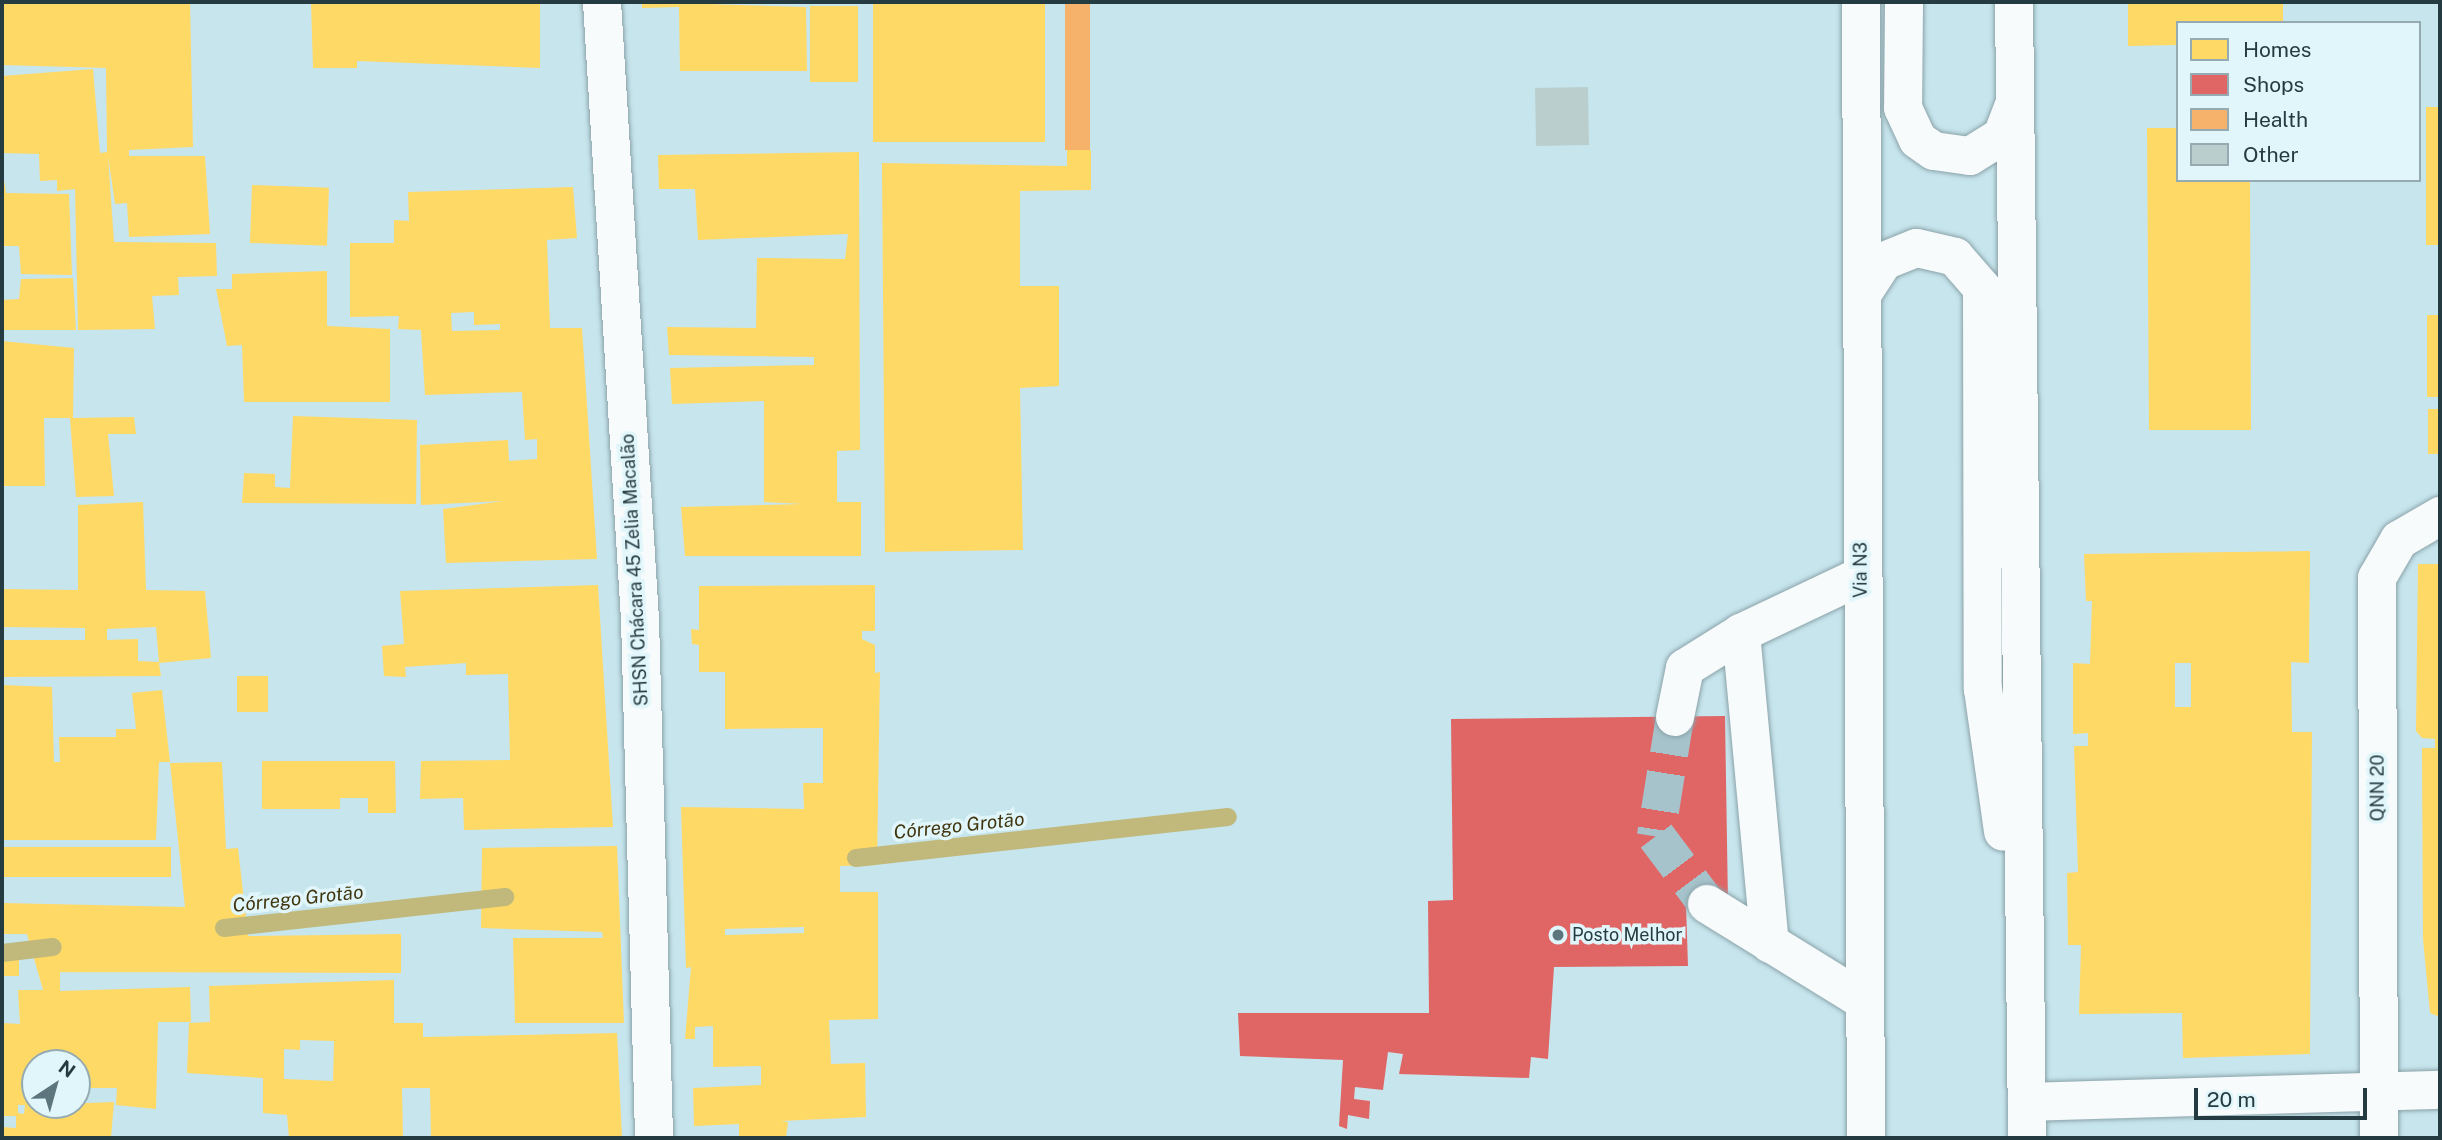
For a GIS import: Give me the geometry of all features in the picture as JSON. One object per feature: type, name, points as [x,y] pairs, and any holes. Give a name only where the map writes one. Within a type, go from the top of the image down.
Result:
[{"type":"main road","name":"SHSN Chácara 45 Zelia Macalão","points":[[602,2],[640,619],[654,1138]]},
{"type":"main road","name":"Via N3","points":[[1861,2],[1865,290],[1861,576],[1866,1138]]},
{"type":"main road","points":[[1903,2],[1903,108],[1919,140],[1950,156],[1988,149],[2002,136],[2014,100]]},
{"type":"main road","points":[[2014,2],[2027,1120],[2379,1090],[2440,1090]]},
{"type":"main road","points":[[1865,290],[1884,261],[1917,248],[1955,257],[1982,288],[1983,688],[2025,990]]},
{"type":"main road","name":"QNN 20","points":[[2379,1138],[2377,578],[2399,541],[2440,516]]},
{"type":"main road","points":[[1675,717],[1685,668],[1741,633],[1861,576]]},
{"type":"main road","points":[[1741,633],[1770,944]]},
{"type":"main road","points":[[1707,904],[1864,1000]]},
{"type":"building: Homes","points":[[2,2],[190,2],[193,147],[129,150],[129,156],[205,156],[210,234],[129,237],[127,203],[115,204],[108,156],[114,242],[216,243],[217,276],[178,277],[179,295],[152,296],[155,329],[78,330],[75,189],[57,191],[57,180],[40,181],[39,154],[2,153],[2,76],[93,69],[100,153],[107,152],[106,68],[2,65]]},
{"type":"building: Homes","points":[[311,2],[540,2],[540,68],[357,61],[357,68],[313,68]]},
{"type":"building: Homes","points":[[642,2],[806,7],[807,71],[680,71],[679,7],[642,8]]},
{"type":"building: Homes","points":[[873,2],[1045,2],[1045,142],[873,142]]},
{"type":"building: Homes","points":[[2128,2],[2283,2],[2283,21],[2176,21],[2176,45],[2128,46]]},
{"type":"building: Homes","points":[[810,6],[858,6],[858,82],[810,82]]},
{"type":"building: Homes","points":[[2426,107],[2440,107],[2440,245],[2426,245]]},
{"type":"building: Homes","points":[[2147,128],[2176,128],[2176,182],[2250,182],[2251,430],[2149,430]]},
{"type":"building: Homes","points":[[1067,150],[1091,150],[1091,190],[1020,191],[1020,286],[1059,286],[1059,386],[1020,388],[1023,550],[885,552],[882,163],[1067,166]]},
{"type":"building: Homes","points":[[859,152],[860,450],[837,451],[837,502],[861,502],[861,556],[685,556],[681,507],[803,504],[764,502],[764,401],[672,404],[670,368],[814,365],[814,357],[669,355],[667,327],[756,328],[757,258],[845,259],[848,234],[698,240],[695,189],[659,189],[658,155]]},
{"type":"building: Homes","points":[[2,167],[6,193],[69,194],[72,275],[21,274],[19,246],[2,246]]},
{"type":"building: Homes","points":[[252,185],[329,188],[327,246],[250,243]]},
{"type":"building: Homes","points":[[573,187],[577,238],[547,240],[550,328],[582,328],[597,559],[446,563],[443,509],[504,501],[421,505],[420,445],[508,440],[509,461],[537,459],[537,439],[525,440],[522,392],[425,395],[421,330],[398,329],[399,316],[350,317],[350,243],[394,243],[394,220],[409,221],[408,192]],"holes":[[[474,312],[474,325],[500,324],[500,330],[452,331],[451,313]]]},
{"type":"building: Homes","points":[[327,271],[327,326],[390,329],[390,402],[244,402],[242,345],[227,346],[216,289],[232,289],[232,274]]},
{"type":"building: Homes","points":[[73,278],[76,330],[2,330],[2,300],[19,299],[21,279]]},
{"type":"building: Homes","points":[[2427,315],[2440,315],[2440,397],[2427,397]]},
{"type":"building: Homes","points":[[2,341],[74,348],[73,418],[134,417],[136,434],[108,434],[114,496],[76,497],[70,418],[44,418],[45,486],[2,486]]},
{"type":"building: Homes","points":[[2428,409],[2440,409],[2440,454],[2428,454]]},
{"type":"building: Homes","points":[[293,416],[417,420],[416,504],[242,503],[244,473],[275,474],[275,487],[290,488]]},
{"type":"building: Homes","points":[[143,502],[146,590],[205,591],[211,658],[159,663],[161,676],[2,677],[2,640],[85,640],[85,628],[2,627],[2,589],[78,590],[78,505]],"holes":[[[156,627],[159,662],[138,661],[138,639],[107,640],[107,629]]]},
{"type":"building: Homes","points":[[2310,551],[2309,663],[2291,662],[2292,732],[2312,732],[2310,1054],[2183,1058],[2182,1013],[2079,1014],[2081,945],[2068,945],[2067,873],[2078,872],[2074,746],[2088,746],[2088,733],[2073,734],[2073,663],[2090,664],[2092,601],[2086,601],[2084,554]],"holes":[[[2175,663],[2191,663],[2191,707],[2175,707]]]},
{"type":"building: Homes","points":[[2418,564],[2440,564],[2440,1017],[2430,1013],[2423,939],[2422,748],[2435,748],[2435,739],[2422,738],[2416,731]]},
{"type":"building: Homes","points":[[598,585],[613,827],[464,830],[463,798],[420,799],[421,761],[510,760],[508,674],[466,675],[466,663],[405,667],[406,677],[384,676],[382,646],[404,644],[400,591]]},
{"type":"building: Homes","points":[[875,585],[875,631],[862,631],[862,639],[875,645],[875,673],[880,672],[877,865],[840,866],[840,892],[878,892],[878,1019],[829,1020],[831,1064],[865,1063],[866,1117],[781,1121],[788,1122],[786,1138],[739,1137],[739,1124],[694,1126],[693,1088],[761,1085],[761,1066],[713,1067],[713,1026],[695,1027],[695,1039],[685,1039],[691,967],[686,968],[681,807],[804,809],[803,783],[823,783],[823,728],[725,729],[725,672],[699,672],[699,645],[692,644],[691,629],[699,630],[699,586]],"holes":[[[804,927],[804,933],[725,935],[725,929]]]},
{"type":"building: Homes","points":[[237,676],[268,676],[268,712],[237,712]]},
{"type":"building: Homes","points":[[2,685],[52,687],[54,762],[60,762],[59,737],[116,737],[116,729],[136,729],[132,693],[162,690],[170,762],[159,762],[156,840],[2,840]]},
{"type":"building: Homes","points":[[262,761],[395,761],[396,813],[368,813],[368,798],[340,798],[340,809],[262,809]]},
{"type":"building: Homes","points":[[222,762],[226,849],[238,848],[248,936],[401,934],[401,973],[60,972],[60,991],[190,987],[191,1022],[158,1022],[156,1109],[116,1105],[117,1088],[91,1088],[91,1049],[21,1049],[21,1105],[18,1105],[18,1113],[21,1114],[21,1119],[91,1119],[91,1103],[114,1102],[111,1138],[2,1138],[2,1127],[16,1128],[16,1116],[2,1116],[2,1023],[20,1024],[18,990],[43,990],[27,934],[2,934],[2,903],[185,907],[170,763]]},
{"type":"building: Homes","points":[[617,846],[624,1023],[515,1023],[513,938],[603,938],[602,932],[481,928],[482,848]]},
{"type":"building: Homes","points":[[2,847],[171,847],[171,877],[2,877]]},
{"type":"building: Homes","points":[[2,950],[19,950],[19,976],[2,976]]},
{"type":"building: Homes","points":[[394,980],[394,1023],[423,1023],[423,1037],[617,1033],[622,1138],[431,1138],[430,1088],[402,1088],[403,1138],[289,1138],[287,1115],[263,1113],[263,1078],[187,1073],[189,1023],[210,1022],[209,986]],"holes":[[[300,1040],[334,1041],[333,1081],[284,1079],[284,1049],[300,1050]]]},
{"type":"building: Shops","name":"Posto Melhor","points":[[1725,716],[1728,904],[1686,904],[1688,966],[1554,967],[1548,1059],[1531,1057],[1529,1078],[1399,1074],[1403,1054],[1388,1052],[1383,1090],[1355,1087],[1354,1099],[1370,1101],[1369,1119],[1348,1115],[1347,1129],[1339,1126],[1343,1060],[1240,1056],[1238,1013],[1429,1013],[1428,901],[1453,900],[1451,719]]},
{"type":"building: Health","points":[[1065,2],[1090,2],[1090,150],[1065,150]]},
{"type":"building: Other","points":[[1588,87],[1589,145],[1536,146],[1535,88]]},
{"type":"waterway","name":"Córrego Grotão","points":[[856,858],[1228,817]]},
{"type":"waterway","name":"Córrego Grotão","points":[[224,928],[505,897]]},
{"type":"waterway","name":"Córrego Grotão","points":[[2,953],[53,947]]},
{"type":"tunnel","points":[[1675,717],[1656,836],[1707,904]]},
{"type":"place","name":"Posto Melhor","points":[[1558,935]]}]
